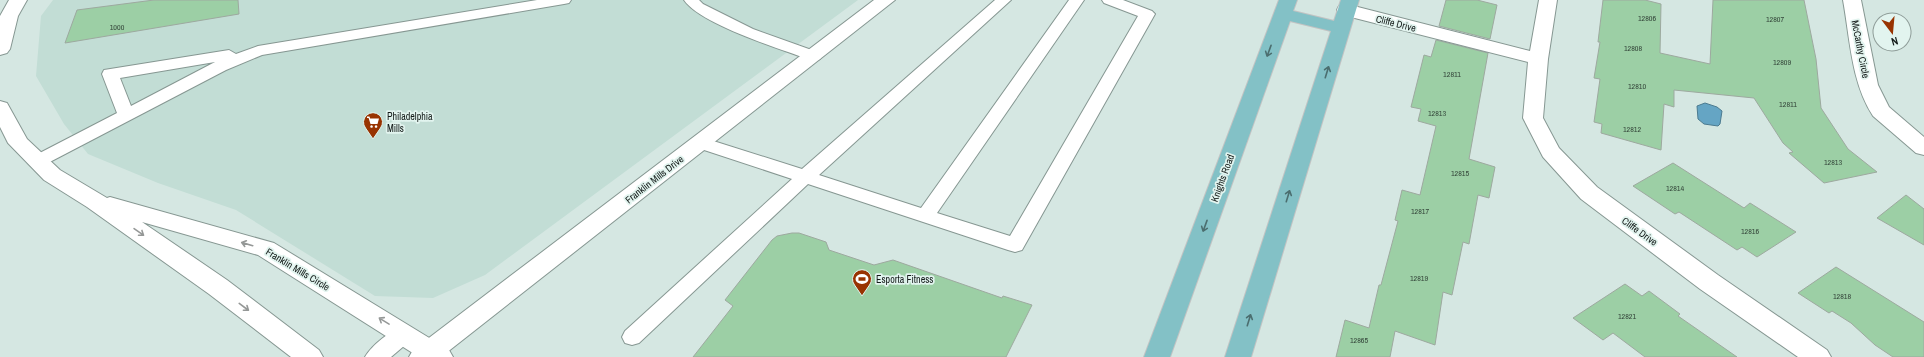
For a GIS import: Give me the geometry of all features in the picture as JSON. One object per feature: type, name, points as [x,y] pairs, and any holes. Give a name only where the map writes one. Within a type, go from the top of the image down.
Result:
[{"type":"main road","points":[[1238,357],[1346,13],[1285,7]]},
{"type":"main road","name":"Knights Road","points":[[1157,357],[1285,7]]},
{"type":"street","name":"Franklin Mills Drive","points":[[431,355],[886,0]]},
{"type":"street","name":"Cliffe Drive","points":[[1548,0],[1538,59],[1533,118],[1551,152],[1589,194],[1709,282],[1818,357]]},
{"type":"street","name":"McCarthy Circle","points":[[1852,0],[1868,84],[1880,111],[1924,148]]},
{"type":"street","points":[[0,49],[9,11]]},
{"type":"street","name":"Cliffe Drive","points":[[1346,13],[1538,59]]},
{"type":"street","name":"Franklin Mills Circle","points":[[0,108],[19,143],[52,175],[95,201],[218,287],[310,357]]},
{"type":"street","name":"Franklin Mills Circle","points":[[95,201],[266,249],[404,334],[431,355]]},
{"type":"lane","points":[[126,115],[110,74],[564,0]]},
{"type":"lane","points":[[691,0],[698,7],[748,32],[814,56]]},
{"type":"lane","points":[[632,337],[805,177],[1004,0]]},
{"type":"lane","points":[[925,216],[1077,0]]},
{"type":"lane","points":[[701,143],[1015,245],[1148,14],[1109,0]]},
{"type":"lane","points":[[38,161],[220,66],[258,51]]},
{"type":"lane","points":[[376,357],[404,334]]},
{"type":"shaded area","name":"Philadelphia Mills","points":[[53,0],[858,0],[485,275],[433,298],[375,296],[236,210],[158,183],[88,154],[64,124],[36,76],[41,16]]},
{"type":"water","points":[[1705,103],[1717,107],[1722,111],[1720,124],[1718,126],[1704,124],[1698,119],[1697,106]]},
{"type":"building","points":[[154,0],[238,0],[239,14],[65,43],[77,10]]},
{"type":"building","points":[[1446,0],[1477,0],[1497,5],[1490,39],[1439,26]]},
{"type":"building","points":[[1603,0],[1645,0],[1661,4],[1660,53],[1710,64],[1713,0],[1804,0],[1816,59],[1821,108],[1848,149],[1877,172],[1824,183],[1789,153],[1793,152],[1783,143],[1754,98],[1674,90],[1674,107],[1664,104],[1661,150],[1601,133],[1602,124],[1594,122],[1600,79],[1594,78],[1600,42],[1598,42]]},
{"type":"building","points":[[1436,40],[1488,53],[1469,159],[1495,167],[1489,198],[1478,195],[1469,244],[1463,242],[1452,295],[1443,292],[1435,345],[1395,331],[1390,357],[1336,357],[1345,320],[1369,328],[1379,285],[1381,285],[1398,221],[1395,220],[1402,190],[1420,195],[1436,126],[1418,121],[1421,109],[1411,107],[1424,55],[1431,57]]},
{"type":"building","points":[[1673,163],[1744,208],[1750,203],[1796,232],[1757,257],[1742,247],[1737,250],[1679,212],[1675,214],[1633,186]]},
{"type":"building","points":[[1906,195],[1924,209],[1924,245],[1877,218]]},
{"type":"building","name":"Esporta Fitness","points":[[799,233],[826,242],[829,250],[874,265],[893,260],[1002,298],[1003,296],[1032,305],[1006,357],[693,357],[733,306],[725,300],[772,240],[777,236]]},
{"type":"building","points":[[1836,267],[1924,322],[1924,357],[1893,357],[1875,345],[1851,323],[1832,311],[1829,313],[1798,293]]},
{"type":"building","points":[[1625,284],[1642,296],[1649,291],[1680,314],[1678,316],[1737,357],[1645,357],[1613,333],[1603,340],[1573,318]]},
{"type":"place","name":"Philadelphia Mills","points":[[373,139]]},
{"type":"place","name":"Esporta Fitness","points":[[862,296]]}]
